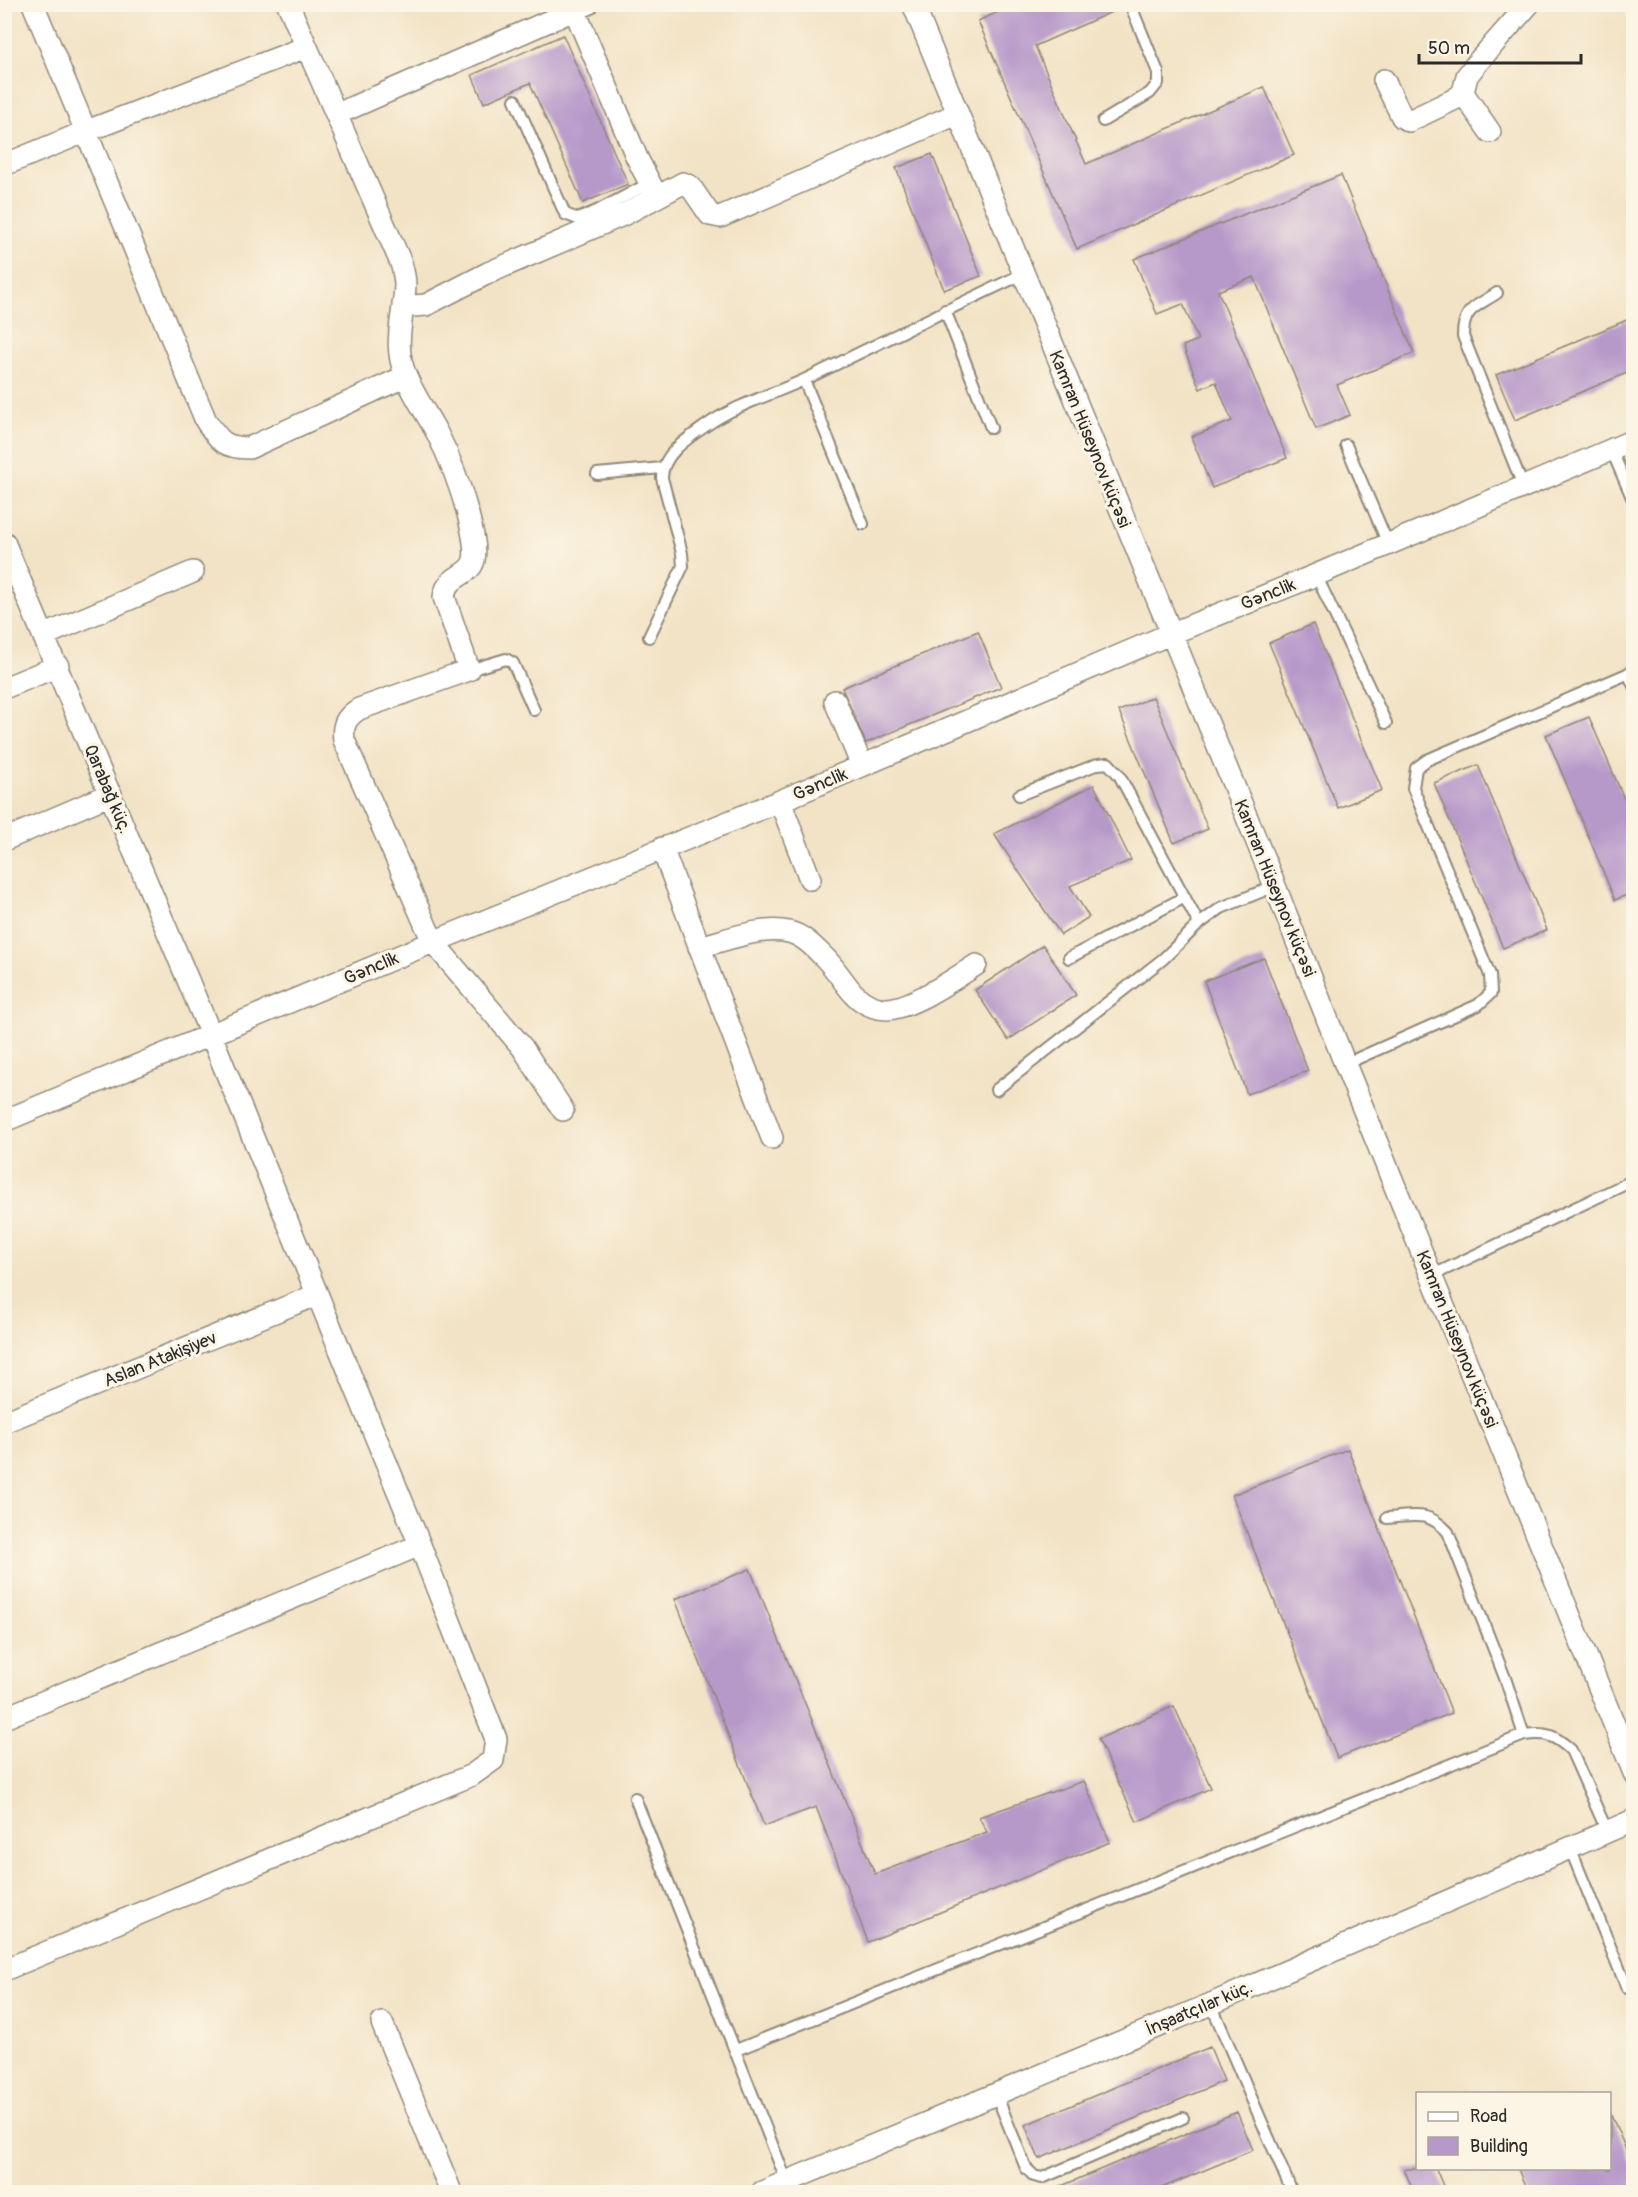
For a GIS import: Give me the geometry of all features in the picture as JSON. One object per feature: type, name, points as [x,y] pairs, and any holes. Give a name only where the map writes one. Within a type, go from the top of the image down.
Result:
[{"type":"street","points":[[33,4],[206,421],[218,439],[231,448],[249,448],[406,376]]},
{"type":"street","points":[[288,4],[401,263],[405,283],[398,351],[406,376],[457,474],[471,528],[474,561],[445,587],[444,597],[469,670],[359,709],[346,720],[343,729],[344,740],[433,942],[522,1047],[563,1110]]},
{"type":"street","name":"Kamran Hüseynov küçəsi","points":[[913,4],[1275,886],[1345,1064],[1634,1773]]},
{"type":"street","points":[[1384,80],[1402,117],[1409,121],[1455,99],[1463,93],[1467,76],[1477,63],[1529,4]]},
{"type":"street","points":[[337,114],[578,6],[637,158],[653,189]]},
{"type":"street","points":[[4,165],[306,47]]},
{"type":"street","points":[[1463,93],[1490,132]]},
{"type":"street","points":[[403,304],[426,305],[488,273],[625,214],[653,189],[682,183],[690,186],[710,215],[720,217],[957,114]]},
{"type":"street","name":"Gənclik","points":[[4,1121],[433,942],[780,801],[1170,634],[1316,575],[1634,440]]},
{"type":"street","name":"Qarabağ küç.","points":[[4,542],[211,1035],[420,1545],[496,1739],[493,1760],[462,1780],[4,1970]]},
{"type":"street","points":[[45,635],[193,572]]},
{"type":"street","points":[[4,688],[58,666]]},
{"type":"street","points":[[835,701],[862,766]]},
{"type":"street","points":[[4,840],[111,794]]},
{"type":"street","points":[[780,801],[810,879]]},
{"type":"street","points":[[662,848],[772,1138]]},
{"type":"street","points":[[699,947],[761,931],[789,932],[808,942],[828,961],[855,995],[869,1006],[886,1009],[902,1006],[929,993],[976,965]]},
{"type":"street","name":"Aslan Atakişiyev","points":[[4,1422],[316,1295]]},
{"type":"street","points":[[4,1718],[420,1545]]},
{"type":"street","name":"İnşaatçılar küç.","points":[[762,2193],[1211,2004],[1634,1820]]},
{"type":"street","points":[[382,2023],[451,2193]]},
{"type":"lane","points":[[1103,121],[1150,93],[1158,83],[1158,72],[1130,4]]},
{"type":"lane","points":[[515,100],[565,214],[578,219],[653,189]]},
{"type":"lane","points":[[649,637],[683,566],[682,553],[662,478],[662,468],[674,451],[719,417],[804,380],[1023,274]]},
{"type":"lane","points":[[1497,293],[1468,312],[1463,321],[1463,336],[1523,486]]},
{"type":"lane","points":[[945,310],[991,428]]},
{"type":"lane","points":[[804,380],[863,524]]},
{"type":"lane","points":[[1346,444],[1388,544]]},
{"type":"lane","points":[[1611,449],[1634,502]]},
{"type":"lane","points":[[597,474],[662,468]]},
{"type":"lane","points":[[1316,575],[1386,723]]},
{"type":"lane","points":[[469,670],[506,659],[513,663],[534,710]]},
{"type":"lane","points":[[1345,1064],[1478,1005],[1491,993],[1490,975],[1413,788],[1416,768],[1427,760],[1631,672],[1634,686]]},
{"type":"lane","points":[[1019,795],[1098,764],[1108,763],[1119,775],[1199,924]]},
{"type":"lane","points":[[996,1090],[1163,959],[1199,924],[1221,909],[1275,886]]},
{"type":"lane","points":[[1069,958],[1185,897]]},
{"type":"lane","points":[[1431,1276],[1634,1180]]},
{"type":"lane","points":[[1387,1518],[1419,1515],[1438,1521],[1448,1532],[1505,1678],[1524,1734]]},
{"type":"lane","points":[[736,2050],[1524,1734],[1543,1733],[1560,1740],[1571,1750],[1607,1831]]},
{"type":"lane","points":[[635,1798],[787,2182]]},
{"type":"lane","points":[[1570,1848],[1627,1988]]},
{"type":"lane","points":[[1211,2004],[1292,2193]]},
{"type":"lane","points":[[996,2094],[1026,2168],[1034,2176],[1042,2178],[1183,2118]]},
{"type":"building","points":[[1016,4],[1123,4],[1123,7],[1035,46],[1086,164],[1264,87],[1294,155],[1077,249],[978,21]]},
{"type":"building","points":[[563,35],[628,184],[583,203],[530,83],[484,103],[472,75]]},
{"type":"building","points":[[932,154],[981,276],[944,290],[896,168]]},
{"type":"building","points":[[1341,175],[1414,353],[1337,385],[1350,415],[1316,429],[1254,277],[1218,291],[1287,458],[1212,488],[1191,437],[1232,421],[1216,382],[1200,389],[1183,346],[1198,340],[1183,304],[1157,314],[1134,259]]},
{"type":"building","points":[[1634,317],[1634,370],[1515,420],[1496,375]]},
{"type":"building","points":[[1313,624],[1382,790],[1338,808],[1269,643]]},
{"type":"building","points":[[978,631],[1001,687],[866,743],[842,688]]},
{"type":"building","points":[[1153,697],[1208,829],[1174,843],[1119,711]]},
{"type":"building","points":[[1589,717],[1634,822],[1634,892],[1615,900],[1546,735]]},
{"type":"building","points":[[1478,765],[1547,930],[1503,948],[1434,783]]},
{"type":"building","points":[[1094,785],[1131,860],[1070,886],[1089,917],[1061,935],[994,834]]},
{"type":"building","points":[[1043,945],[1076,995],[1008,1040],[975,990]]},
{"type":"building","points":[[1264,958],[1308,1071],[1247,1094],[1204,981]]},
{"type":"building","points":[[1348,1449],[1452,1713],[1337,1758],[1232,1495]]},
{"type":"building","points":[[750,1569],[875,1874],[987,1832],[979,1817],[1084,1781],[1110,1842],[868,1942],[816,1807],[764,1826],[675,1599]]},
{"type":"building","points":[[1174,1706],[1211,1788],[1137,1822],[1098,1739]]},
{"type":"building","points":[[1210,2047],[1224,2081],[1039,2159],[1025,2125]]},
{"type":"building","points":[[1237,2112],[1253,2150],[1152,2192],[1047,2192]]},
{"type":"building","points":[[1611,2114],[1634,2169],[1634,2193],[1528,2193],[1518,2170],[1611,2170]]},
{"type":"building","points":[[1404,2169],[1436,2170],[1446,2193],[1414,2193]]}]
